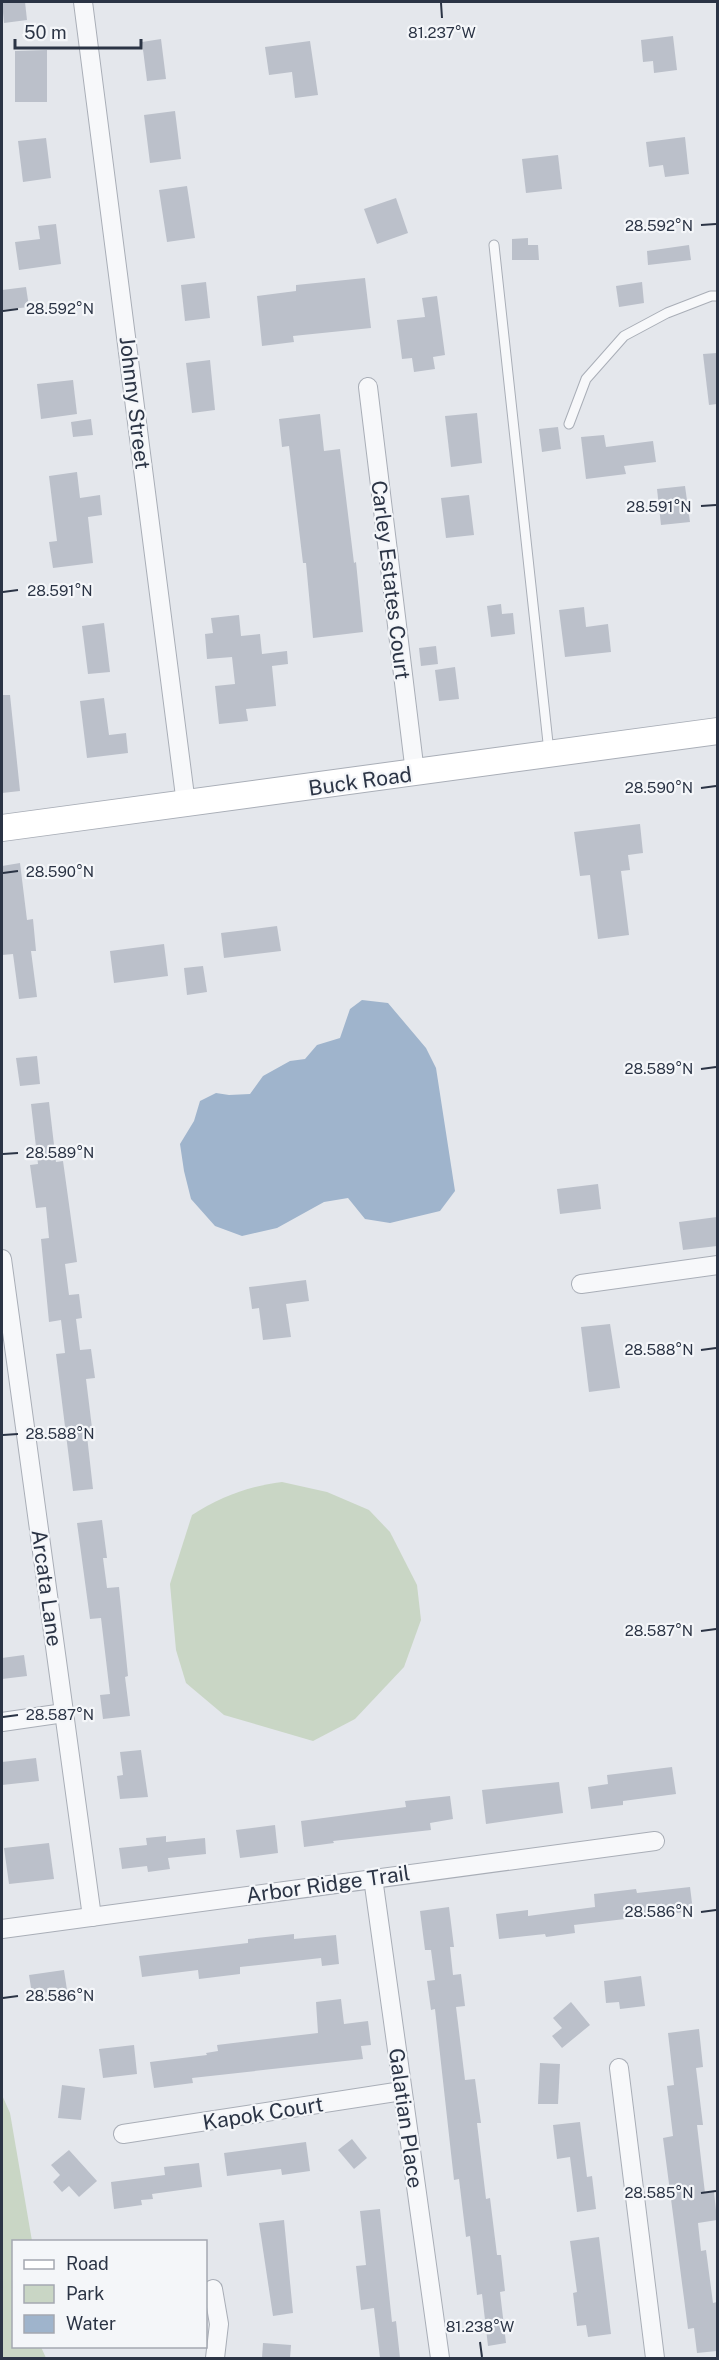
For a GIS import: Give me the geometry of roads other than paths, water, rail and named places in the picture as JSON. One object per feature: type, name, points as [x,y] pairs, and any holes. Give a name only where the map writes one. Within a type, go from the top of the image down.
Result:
[{"type":"street","name":"Johnny Street","points":[[84,2],[186,804]]},
{"type":"street","name":"Carley Estates Court","points":[[368,387],[415,773]]},
{"type":"street","name":"Buck Road","points":[[2,828],[717,731]]},
{"type":"street","name":"Arcata Lane","points":[[2,1259],[92,1917]]},
{"type":"street","points":[[581,1284],[717,1265]]},
{"type":"street","points":[[2,1722],[64,1713]]},
{"type":"street","name":"Arbor Ridge Trail","points":[[2,1929],[655,1841]]},
{"type":"street","name":"Galatian Place","points":[[373,1878],[440,2358]]},
{"type":"street","points":[[619,2068],[653,2358]]},
{"type":"street","name":"Kapok Court","points":[[123,2134],[402,2091]]},
{"type":"street","points":[[213,2289],[219,2324],[215,2358]]},
{"type":"lane","points":[[494,245],[549,754]]},
{"type":"lane","points":[[569,424],[586,379],[624,336],[667,313],[711,296],[717,296]]},
{"type":"water","points":[[362,1000],[388,1003],[426,1048],[436,1068],[455,1191],[440,1211],[390,1223],[365,1219],[348,1198],[324,1202],[277,1228],[242,1236],[215,1226],[191,1199],[180,1144],[194,1121],[200,1101],[216,1093],[250,1094],[263,1076],[290,1061],[305,1059],[317,1045],[340,1038],[350,1009]]}]
